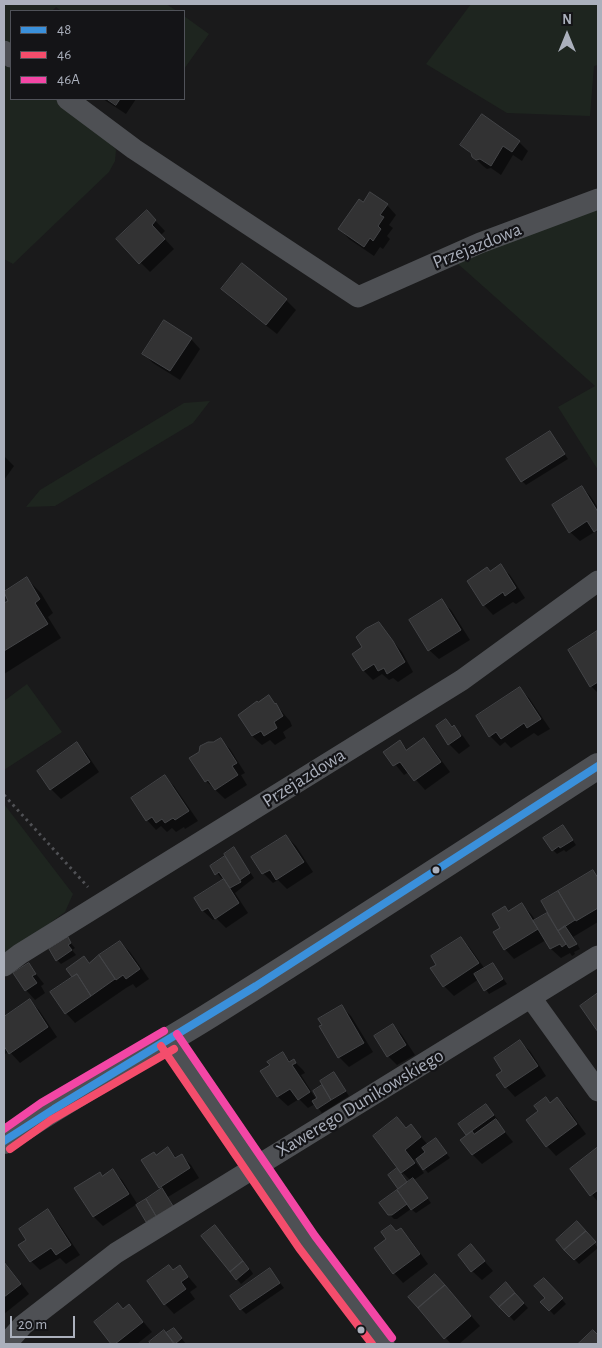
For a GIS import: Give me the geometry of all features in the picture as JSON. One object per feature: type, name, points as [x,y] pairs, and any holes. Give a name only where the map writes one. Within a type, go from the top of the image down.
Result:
[{"type":"street","name":"Przejazdowa","points":[[68,100],[134,149],[358,296],[480,243],[598,199]]},
{"type":"street","name":"Przejazdowa","points":[[4,966],[20,954],[462,680],[598,581]]},
{"type":"street","points":[[4,1141],[46,1112],[169,1040],[444,867],[598,766]]},
{"type":"street","name":"Xawerego Dunikowskiego","points":[[6,1344],[23,1325],[116,1253],[598,956]]},
{"type":"street","points":[[531,998],[598,1091]]},
{"type":"street","points":[[169,1040],[307,1242],[384,1344]]},
{"type":"path","points":[[4,795],[87,886],[98,906]]},
{"type":"shaded area","points":[[4,4],[166,4],[175,10],[60,10],[56,7],[53,10],[10,10],[10,48],[4,44]]},
{"type":"shaded area","points":[[471,4],[598,4],[598,65],[594,66],[590,116],[507,113],[426,64]]},
{"type":"shaded area","points":[[185,17],[209,34],[185,68]]},
{"type":"shaded area","points":[[4,62],[10,66],[10,100],[60,100],[98,128],[116,150],[115,161],[109,172],[13,264],[4,259]]},
{"type":"shaded area","points":[[598,204],[598,470],[558,407],[595,386],[457,263]]},
{"type":"shaded area","points":[[210,401],[193,423],[55,506],[26,507],[40,490],[184,403]]},
{"type":"shaded area","points":[[27,684],[62,732],[4,770],[4,701]]},
{"type":"shaded area","points":[[4,804],[73,894],[65,912],[4,957]]},
{"type":"building","points":[[108,100],[119,100],[116,105]]},
{"type":"building","points":[[482,114],[520,141],[512,152],[503,146],[491,166],[480,159],[476,160],[472,157],[471,153],[460,145]]},
{"type":"building","points":[[370,192],[388,204],[380,215],[384,217],[378,226],[381,229],[373,241],[370,238],[364,247],[338,229],[359,199],[363,202]]},
{"type":"building","points":[[147,210],[156,220],[152,225],[165,239],[139,264],[116,239]]},
{"type":"building","points":[[242,263],[287,299],[266,325],[221,289]]},
{"type":"building","points":[[164,320],[192,338],[170,371],[142,354]]},
{"type":"building","points":[[550,431],[565,454],[521,482],[506,459]]},
{"type":"building","points":[[582,486],[598,512],[598,529],[594,532],[587,521],[569,533],[552,505]]},
{"type":"building","points":[[501,564],[516,588],[505,596],[503,592],[483,606],[467,581],[487,567],[490,571]]},
{"type":"building","points":[[27,577],[40,599],[35,603],[48,624],[4,651],[4,603],[8,601],[4,592]]},
{"type":"building","points":[[442,599],[461,630],[428,651],[409,620]]},
{"type":"building","points":[[379,622],[405,662],[387,674],[384,668],[378,671],[374,664],[363,671],[352,654],[362,647],[356,637],[365,629]]},
{"type":"building","points":[[597,631],[598,682],[590,687],[568,650]]},
{"type":"building","points":[[520,687],[541,719],[527,728],[524,723],[501,739],[496,732],[489,737],[476,716]]},
{"type":"building","points":[[269,695],[283,716],[274,722],[277,728],[264,736],[261,731],[252,736],[238,715]]},
{"type":"building","points":[[446,719],[452,727],[454,725],[461,736],[448,745],[436,726]]},
{"type":"building","points":[[221,738],[237,763],[232,766],[238,775],[215,790],[208,780],[205,782],[189,758],[199,752],[200,746]]},
{"type":"building","points":[[424,738],[441,762],[414,781],[400,762],[393,766],[383,752],[400,740],[406,750]]},
{"type":"building","points":[[77,742],[90,762],[50,790],[37,771]]},
{"type":"building","points":[[165,775],[189,811],[175,820],[173,818],[165,823],[162,819],[156,823],[152,817],[146,821],[131,798]]},
{"type":"building","points":[[563,825],[573,840],[552,851],[543,838]]},
{"type":"building","points":[[286,835],[304,862],[276,880],[270,870],[262,874],[251,857]]},
{"type":"building","points":[[234,847],[250,873],[240,880],[224,854]]},
{"type":"building","points":[[225,856],[241,882],[230,888],[219,872],[215,875],[210,866]]},
{"type":"building","points":[[593,870],[598,878],[598,908],[576,921],[558,891]]},
{"type":"building","points":[[224,879],[239,903],[215,919],[208,908],[202,911],[194,898]]},
{"type":"building","points":[[558,891],[575,920],[558,931],[541,901]]},
{"type":"building","points":[[522,903],[538,929],[504,950],[493,932],[500,928],[492,914],[505,906],[508,911]]},
{"type":"building","points":[[547,913],[566,944],[562,947],[560,944],[550,949],[533,921]]},
{"type":"building","points":[[565,926],[577,944],[569,948],[558,931]]},
{"type":"building","points":[[68,937],[71,943],[68,945],[72,950],[56,961],[49,949]]},
{"type":"building","points":[[461,937],[479,963],[443,987],[430,968],[436,965],[431,956]]},
{"type":"building","points":[[120,941],[140,969],[126,979],[123,975],[116,980],[99,955]]},
{"type":"building","points":[[99,955],[115,979],[91,996],[77,974],[72,977],[66,969],[84,956],[89,963]]},
{"type":"building","points":[[29,963],[36,974],[32,976],[37,983],[25,991],[13,973]]},
{"type":"building","points":[[493,963],[503,979],[484,991],[474,974]]},
{"type":"building","points":[[77,974],[91,996],[65,1014],[50,992]]},
{"type":"building","points":[[598,993],[598,1032],[580,1006]]},
{"type":"building","points":[[30,999],[48,1027],[9,1054],[4,1046],[4,1017]]},
{"type":"building","points":[[342,1005],[364,1043],[338,1058],[319,1026],[322,1025],[318,1019]]},
{"type":"building","points":[[393,1024],[406,1045],[387,1057],[374,1036]]},
{"type":"building","points":[[520,1040],[538,1066],[505,1088],[496,1075],[502,1071],[494,1058]]},
{"type":"building","points":[[283,1052],[289,1062],[294,1059],[296,1063],[292,1065],[310,1092],[298,1100],[290,1089],[277,1097],[260,1071],[270,1065],[267,1062]]},
{"type":"building","points":[[334,1072],[346,1091],[331,1100],[320,1081]]},
{"type":"building","points":[[322,1085],[331,1100],[317,1109],[312,1101],[317,1098],[313,1091]]},
{"type":"building","points":[[546,1097],[550,1103],[557,1097],[577,1124],[546,1147],[526,1120],[538,1111],[534,1106]]},
{"type":"building","points":[[486,1104],[494,1115],[466,1135],[458,1124]]},
{"type":"building","points":[[397,1117],[406,1128],[411,1124],[421,1137],[405,1150],[415,1163],[401,1173],[373,1136]]},
{"type":"building","points":[[496,1119],[505,1132],[472,1155],[460,1140],[472,1131],[474,1134]]},
{"type":"building","points":[[436,1138],[447,1153],[423,1170],[416,1159],[425,1152],[422,1148]]},
{"type":"building","points":[[168,1147],[175,1158],[182,1154],[190,1168],[159,1188],[141,1160],[154,1152],[156,1155]]},
{"type":"building","points":[[598,1147],[598,1190],[590,1196],[570,1169]]},
{"type":"building","points":[[397,1168],[407,1182],[398,1189],[388,1175]]},
{"type":"building","points":[[113,1169],[129,1194],[93,1217],[74,1188],[100,1172],[102,1176]]},
{"type":"building","points":[[413,1178],[428,1198],[411,1210],[397,1190]]},
{"type":"building","points":[[162,1188],[173,1206],[156,1216],[146,1199]]},
{"type":"building","points":[[397,1190],[407,1204],[392,1215],[388,1215],[379,1203]]},
{"type":"building","points":[[146,1199],[156,1216],[146,1222],[136,1205]]},
{"type":"building","points":[[48,1209],[71,1245],[56,1255],[51,1248],[30,1262],[18,1245],[26,1240],[19,1229]]},
{"type":"building","points":[[577,1221],[586,1231],[564,1250],[556,1240]]},
{"type":"building","points":[[215,1225],[243,1261],[230,1272],[201,1236]]},
{"type":"building","points":[[391,1225],[396,1231],[401,1228],[420,1254],[393,1274],[374,1248],[386,1239],[381,1232]]},
{"type":"building","points":[[586,1231],[596,1242],[574,1260],[564,1250]]},
{"type":"building","points":[[471,1244],[485,1261],[471,1272],[458,1255]]},
{"type":"building","points":[[243,1261],[249,1269],[236,1280],[230,1272]]},
{"type":"building","points":[[4,1262],[21,1284],[4,1297]]},
{"type":"building","points":[[169,1265],[173,1270],[180,1265],[188,1277],[181,1282],[186,1289],[164,1305],[147,1281]]},
{"type":"building","points":[[270,1268],[280,1283],[240,1310],[230,1296]]},
{"type":"building","points":[[435,1274],[445,1285],[418,1308],[408,1297]]},
{"type":"building","points":[[544,1278],[563,1298],[549,1311],[540,1302],[545,1298],[534,1286]]},
{"type":"building","points":[[506,1282],[515,1293],[499,1307],[490,1297]]},
{"type":"building","points":[[445,1285],[471,1316],[444,1339],[418,1308]]},
{"type":"building","points":[[515,1293],[524,1303],[509,1317],[499,1307]]},
{"type":"building","points":[[118,1303],[123,1309],[129,1304],[143,1322],[115,1344],[111,1344],[94,1322]]},
{"type":"building","points":[[174,1328],[182,1338],[175,1344],[166,1333]]},
{"type":"building","points":[[164,1330],[174,1344],[151,1344],[149,1342]]},
{"type":"building","points":[[593,1330],[598,1335],[598,1344],[578,1344]]},
{"type":"transit line","name":"48","points":[[4,1141],[256,986],[598,766]]},
{"type":"transit line","name":"46A","points":[[4,1129],[41,1103],[164,1031]]},
{"type":"transit line","name":"46A","points":[[177,1034],[315,1236],[392,1338]]},
{"type":"transit line","name":"46","points":[[161,1046],[299,1248],[372,1344]]},
{"type":"transit line","name":"46","points":[[10,1149],[51,1120],[174,1049]]}]
